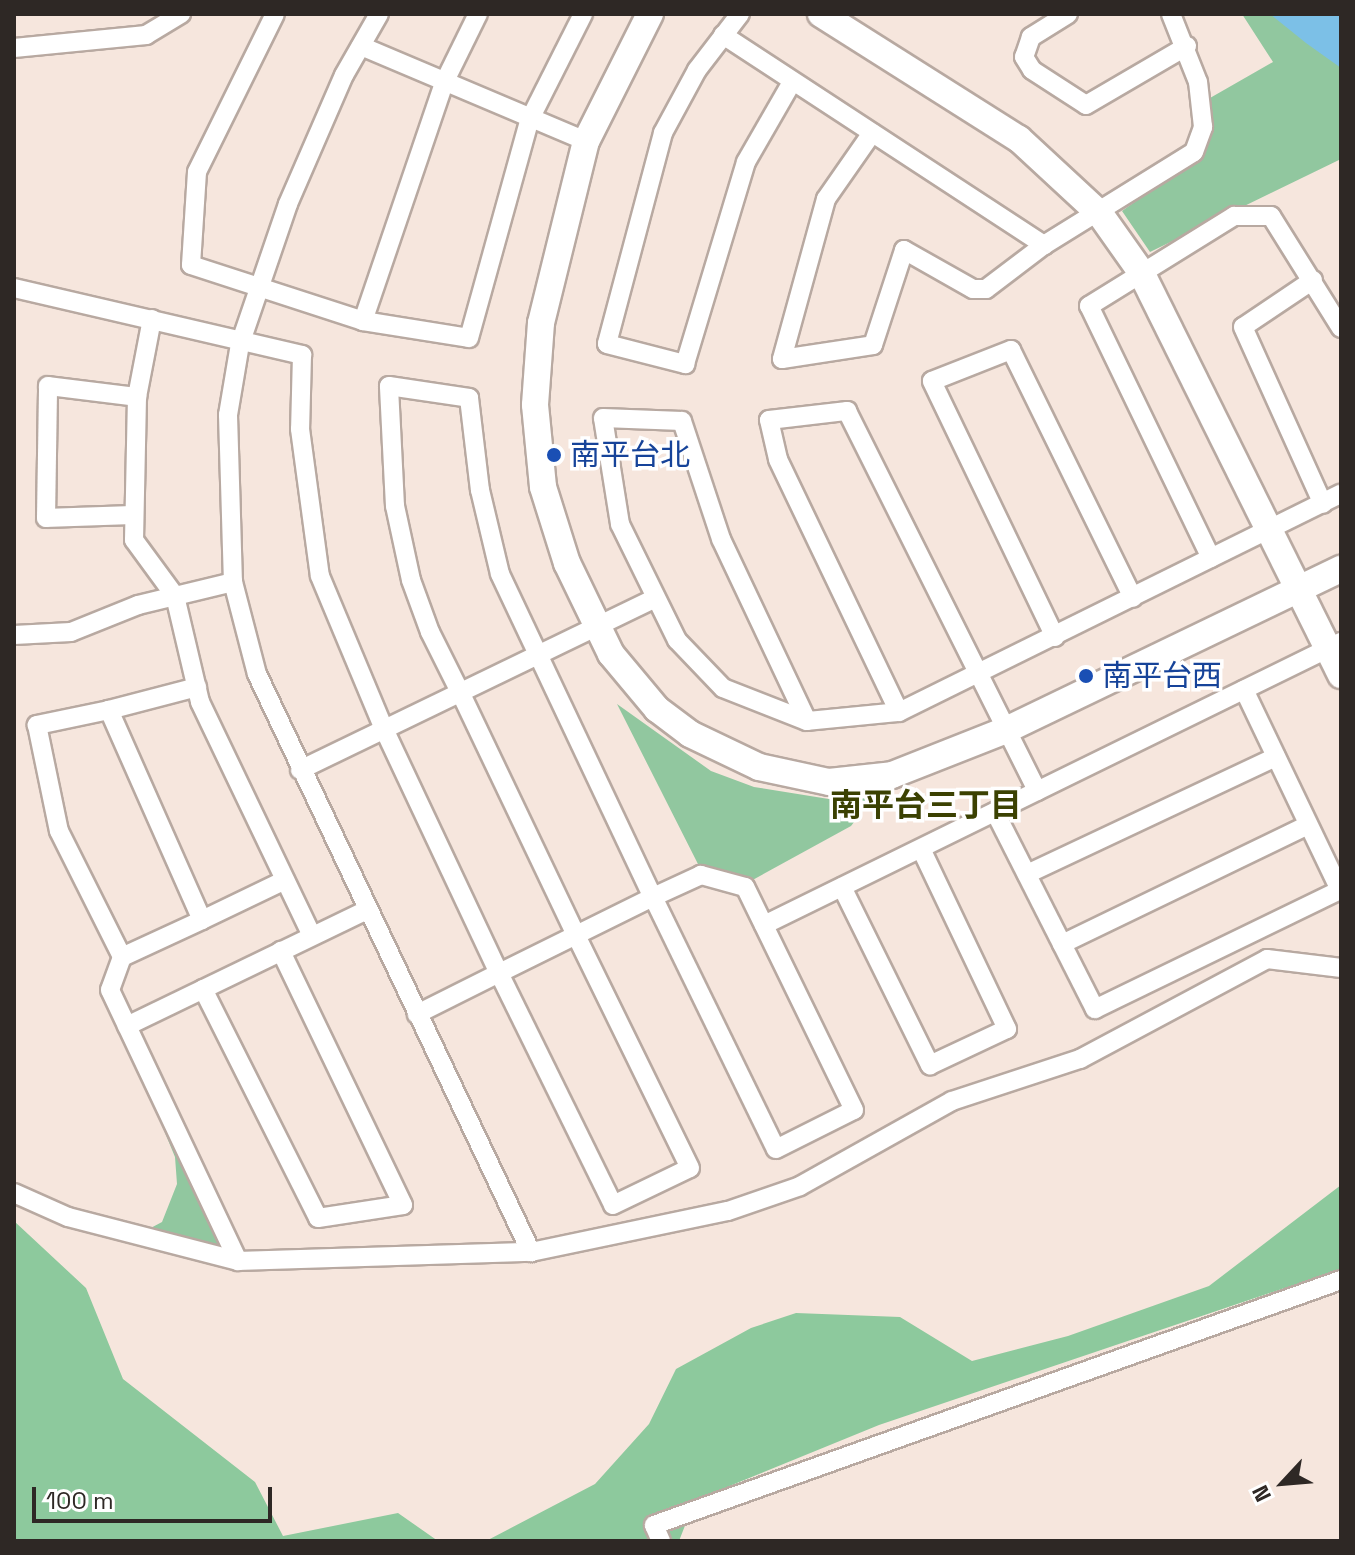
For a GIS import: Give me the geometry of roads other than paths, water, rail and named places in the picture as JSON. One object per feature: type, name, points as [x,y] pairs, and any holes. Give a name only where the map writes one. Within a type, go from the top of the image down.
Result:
[{"type":"street","points":[[14,48],[146,35],[181,14]]},
{"type":"street","points":[[275,14],[197,172],[191,265],[363,321],[469,338],[529,121],[583,14]]},
{"type":"street","points":[[379,14],[361,46],[256,285],[240,344],[228,415],[233,582],[257,674],[531,1252]]},
{"type":"street","points":[[363,321],[444,83],[478,14]]},
{"type":"street","points":[[650,14],[586,141],[541,323],[535,405],[552,524],[595,625],[630,680],[690,734],[725,754],[794,776],[829,782],[892,775],[1006,730],[1341,569]]},
{"type":"street","points":[[740,14],[723,35],[663,133],[607,344],[685,364],[746,162],[792,82]]},
{"type":"street","points":[[821,14],[1019,139],[1100,214],[1141,272],[1299,590],[1335,645],[1341,675]]},
{"type":"street","points":[[1068,14],[1031,37],[1024,57],[1032,70],[1086,105],[1187,46]]},
{"type":"street","points":[[872,133],[826,199],[782,359],[873,345],[904,250],[973,289],[986,289],[1044,245],[1100,214],[1194,152],[1203,127],[1187,46],[1171,14]]},
{"type":"street","points":[[723,35],[1044,245]]},
{"type":"street","points":[[361,46],[529,121],[586,141]]},
{"type":"street","points":[[1211,558],[1089,306],[1234,216],[1250,214],[1271,216],[1341,328]]},
{"type":"street","points":[[1313,280],[1243,327],[1323,504]]},
{"type":"street","points":[[14,288],[152,319],[240,344],[302,355],[300,429],[320,576],[384,729],[499,973],[613,1205],[690,1168],[576,935],[460,692],[411,580],[388,448],[389,386],[469,398],[493,549],[538,653],[653,897],[776,1149],[854,1110],[745,887],[701,875],[653,897],[576,935],[499,973],[417,1014]]},
{"type":"street","points":[[152,319],[137,397],[131,515],[134,540],[175,596],[197,687],[312,936]]},
{"type":"street","points":[[1055,637],[932,381],[1011,350],[1133,598]]},
{"type":"street","points":[[131,515],[46,518],[48,386],[137,397]]},
{"type":"street","points":[[899,712],[778,459],[769,420],[847,411],[1037,791]]},
{"type":"street","points":[[807,721],[721,539],[682,421],[603,418],[620,524],[653,599],[677,640],[723,688],[807,721],[899,712],[1341,494]]},
{"type":"street","points":[[14,635],[71,632],[175,596],[233,582]]},
{"type":"street","points":[[300,770],[653,599]]},
{"type":"street","points":[[764,925],[1335,645]]},
{"type":"street","points":[[122,957],[59,831],[37,725],[197,687]]},
{"type":"street","points":[[995,812],[1095,1009],[1340,890],[1244,690]]},
{"type":"street","points":[[109,710],[202,920]]},
{"type":"street","points":[[1027,874],[1276,757]]},
{"type":"street","points":[[1062,944],[1308,825]]},
{"type":"street","points":[[842,887],[930,1065],[1007,1029],[921,849]]},
{"type":"street","points":[[238,1261],[110,990],[122,957],[285,880]]},
{"type":"street","points":[[127,1026],[367,910]]},
{"type":"street","points":[[203,989],[318,1218],[403,1205],[281,951]]},
{"type":"street","points":[[14,1193],[68,1217],[238,1261],[531,1252],[728,1211],[800,1186],[952,1101],[1080,1059],[1267,959],[1339,966]]},
{"type":"street","points":[[661,1541],[654,1525],[1341,1280]]},
{"type":"water","points":[[1270,14],[1341,14],[1341,68],[1306,43]]},
{"type":"place","name":"南平台北","points":[[554,455]]},
{"type":"place","name":"南平台西","points":[[1086,676]]},
{"type":"district","name":"南平台三丁目","points":[[926,805]]}]
